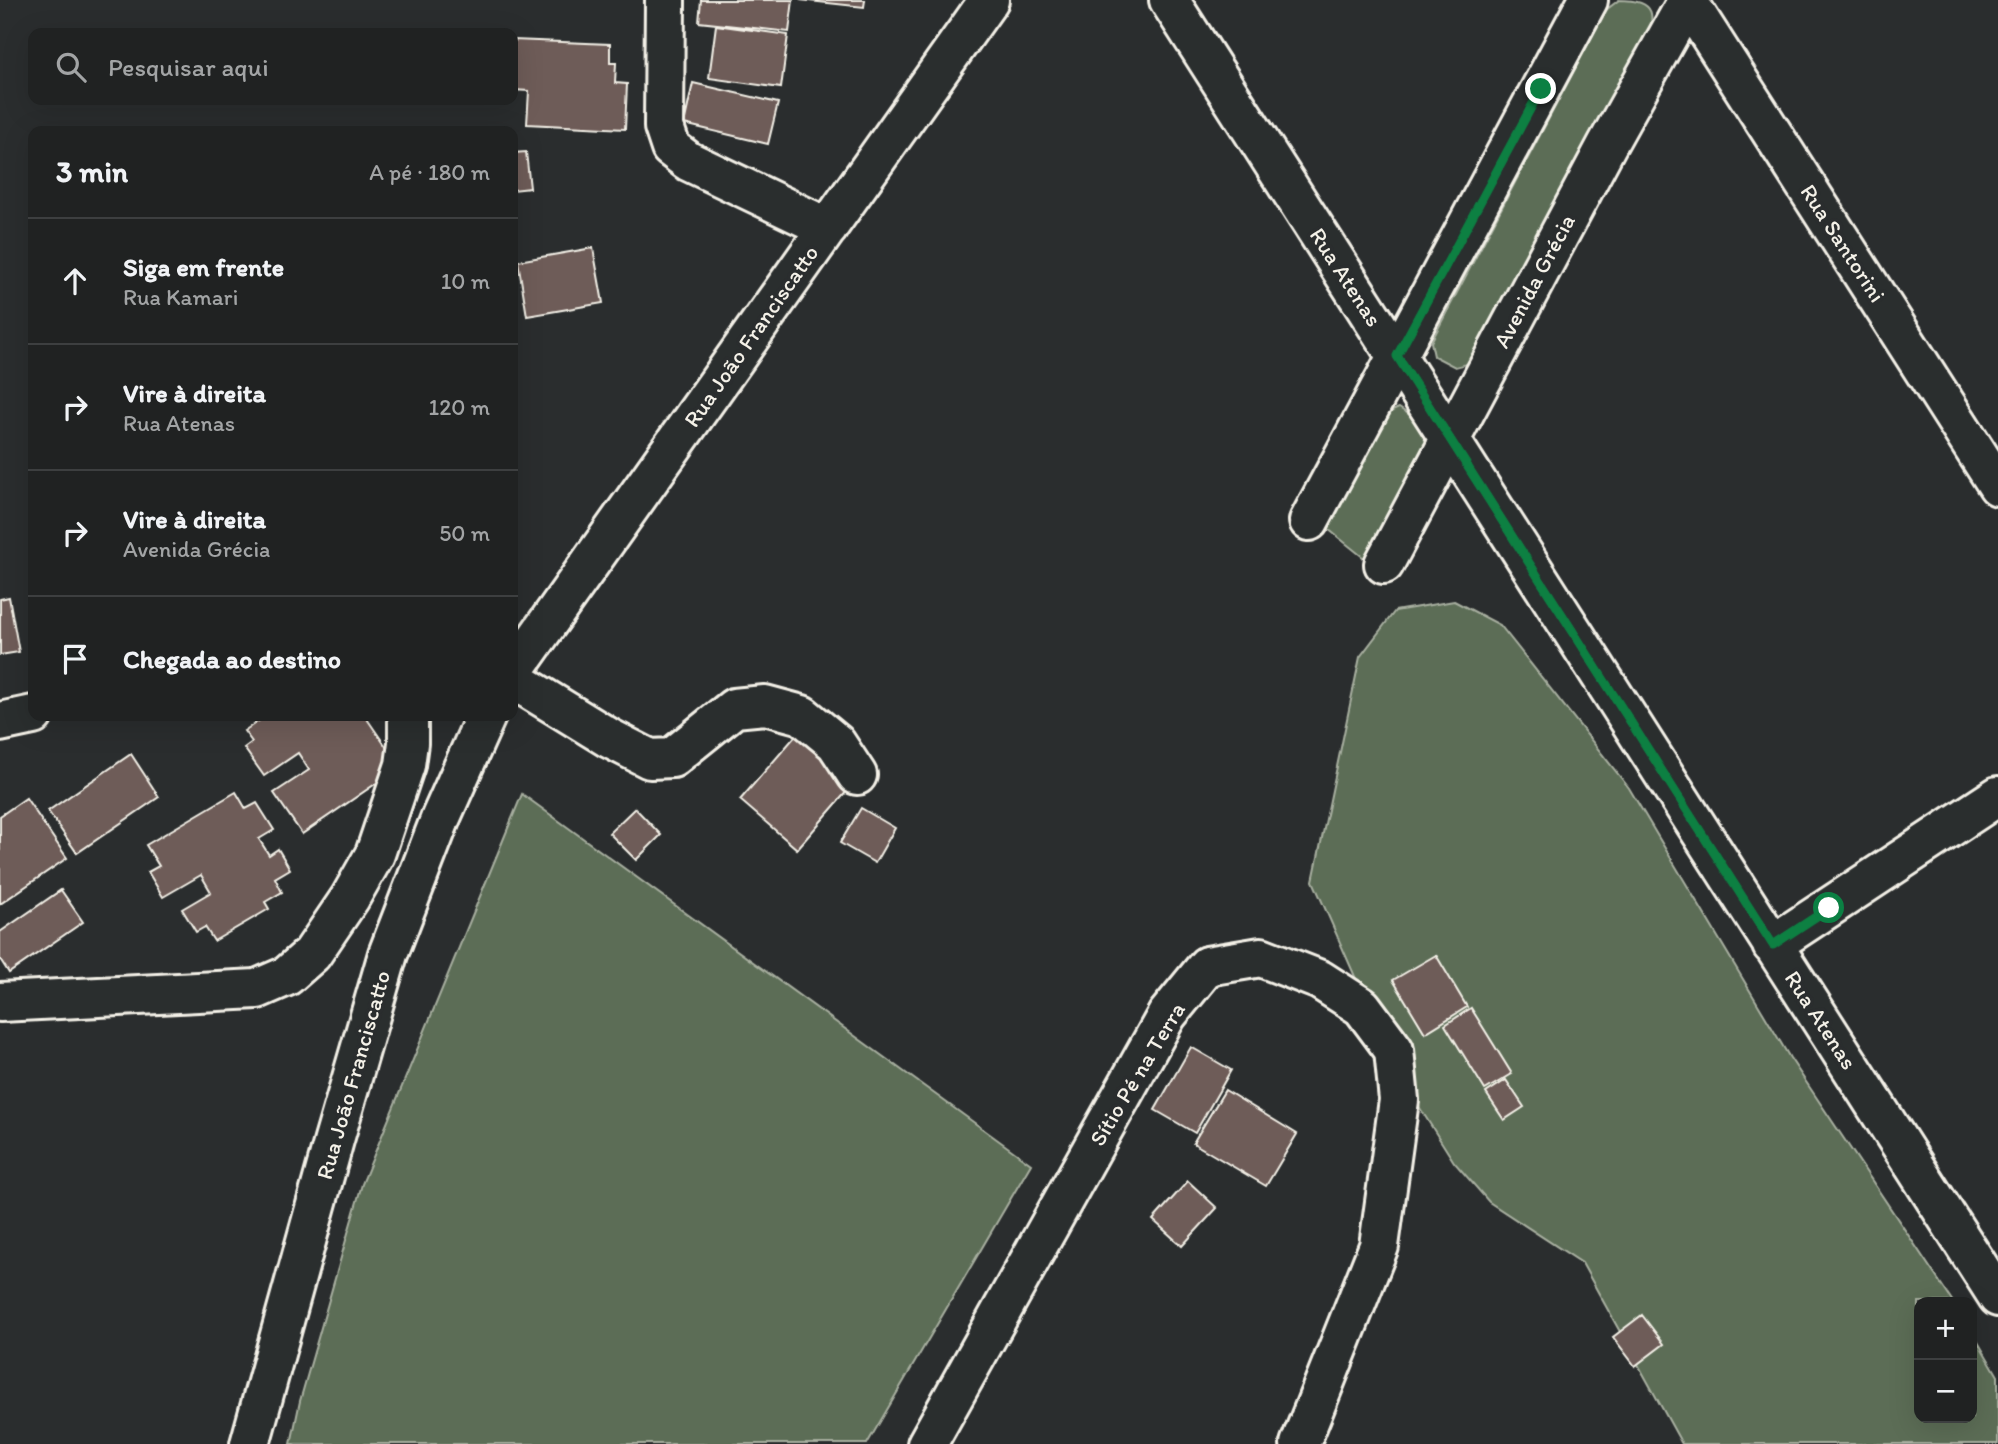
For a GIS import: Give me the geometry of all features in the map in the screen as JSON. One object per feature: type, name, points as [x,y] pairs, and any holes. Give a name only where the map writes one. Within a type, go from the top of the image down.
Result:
[{"type":"street","points":[[665,0],[664,127],[671,148],[688,161],[828,228]]},
{"type":"street","name":"Rua João Franciscatto","points":[[518,665],[989,0]]},
{"type":"street","name":"Rua Atenas","points":[[1169,0],[1998,1297]]},
{"type":"street","points":[[1309,521],[1588,0]]},
{"type":"street","name":"Avenida Grécia","points":[[1384,564],[1607,145],[1688,0]]},
{"type":"street","name":"Rua Santorini","points":[[1688,0],[1998,486]]},
{"type":"street","points":[[518,681],[608,738],[650,759],[672,758],[734,708],[765,705],[802,715],[836,743],[857,775]]},
{"type":"street","points":[[0,722],[28,716]]},
{"type":"street","points":[[0,1002],[257,989],[287,976],[312,954],[350,898],[374,854],[405,765],[408,721]]},
{"type":"street","name":"Rua João Franciscatto","points":[[250,1444],[388,954],[441,817],[484,721]]},
{"type":"street","points":[[1773,945],[1998,796]]},
{"type":"street","name":"Sítio Pé na Terra","points":[[927,1444],[1167,1015],[1207,966],[1261,957],[1320,980],[1362,1007],[1394,1050],[1399,1100],[1379,1246],[1300,1444]]},
{"type":"green space","points":[[1619,0],[1642,3],[1651,13],[1644,50],[1475,362],[1455,367],[1434,356],[1431,342],[1606,10]]},
{"type":"green space","points":[[1399,408],[1424,424],[1427,439],[1369,562],[1328,529],[1381,416]]},
{"type":"green space","points":[[1454,601],[1500,625],[1629,788],[1790,1058],[1950,1297],[1914,1297],[1914,1423],[1977,1423],[1977,1340],[1998,1376],[1998,1444],[1682,1444],[1582,1263],[1489,1202],[1454,1162],[1396,1070],[1313,881],[1360,657],[1395,611]]},
{"type":"green space","points":[[522,794],[1031,1164],[867,1444],[291,1444],[300,1401],[362,1184]]},
{"type":"building","points":[[701,0],[793,0],[789,32],[699,22]]},
{"type":"building","points":[[800,0],[865,0],[864,7]]},
{"type":"building","points":[[716,25],[788,35],[781,88],[709,78]]},
{"type":"building","points":[[518,40],[610,44],[610,63],[616,63],[615,83],[627,84],[625,129],[527,124],[529,91],[518,90]]},
{"type":"building","points":[[693,83],[778,103],[768,144],[684,124]]},
{"type":"building","points":[[526,152],[530,188],[518,189],[518,153]]},
{"type":"building","points":[[593,248],[603,303],[527,316],[518,261]]},
{"type":"building","points":[[9,597],[19,652],[0,655],[0,599]]},
{"type":"building","points":[[259,721],[368,721],[400,767],[302,834],[274,793],[309,770],[298,753],[264,776],[244,748],[252,742],[244,731]]},
{"type":"building","points":[[798,733],[855,782],[797,849],[740,800]]},
{"type":"building","points":[[131,754],[159,797],[77,853],[48,811]]},
{"type":"building","points":[[236,792],[246,809],[257,803],[274,830],[259,839],[269,855],[278,849],[290,869],[275,878],[282,892],[265,902],[269,909],[214,941],[205,927],[196,932],[182,909],[211,892],[201,875],[163,897],[148,872],[159,866],[146,845]]},
{"type":"building","points":[[26,798],[67,858],[0,904],[0,816]]},
{"type":"building","points":[[635,808],[661,835],[636,860],[609,833]]},
{"type":"building","points":[[861,808],[895,828],[875,863],[840,843]]},
{"type":"building","points":[[61,890],[83,922],[9,973],[0,959],[0,932]]},
{"type":"building","points":[[1436,955],[1467,1007],[1425,1033],[1393,980]]},
{"type":"building","points":[[1471,1008],[1512,1074],[1485,1090],[1445,1025]]},
{"type":"building","points":[[1191,1047],[1231,1070],[1195,1133],[1155,1110]]},
{"type":"building","points":[[1506,1080],[1524,1107],[1504,1120],[1486,1093]]},
{"type":"building","points":[[1225,1090],[1297,1134],[1266,1186],[1193,1143]]},
{"type":"building","points":[[1188,1181],[1217,1208],[1182,1246],[1153,1220]]},
{"type":"building","points":[[1642,1315],[1664,1344],[1635,1366],[1613,1337]]},
{"type":"route","points":[[1541,89],[1397,356],[1773,945],[1829,908]]}]
